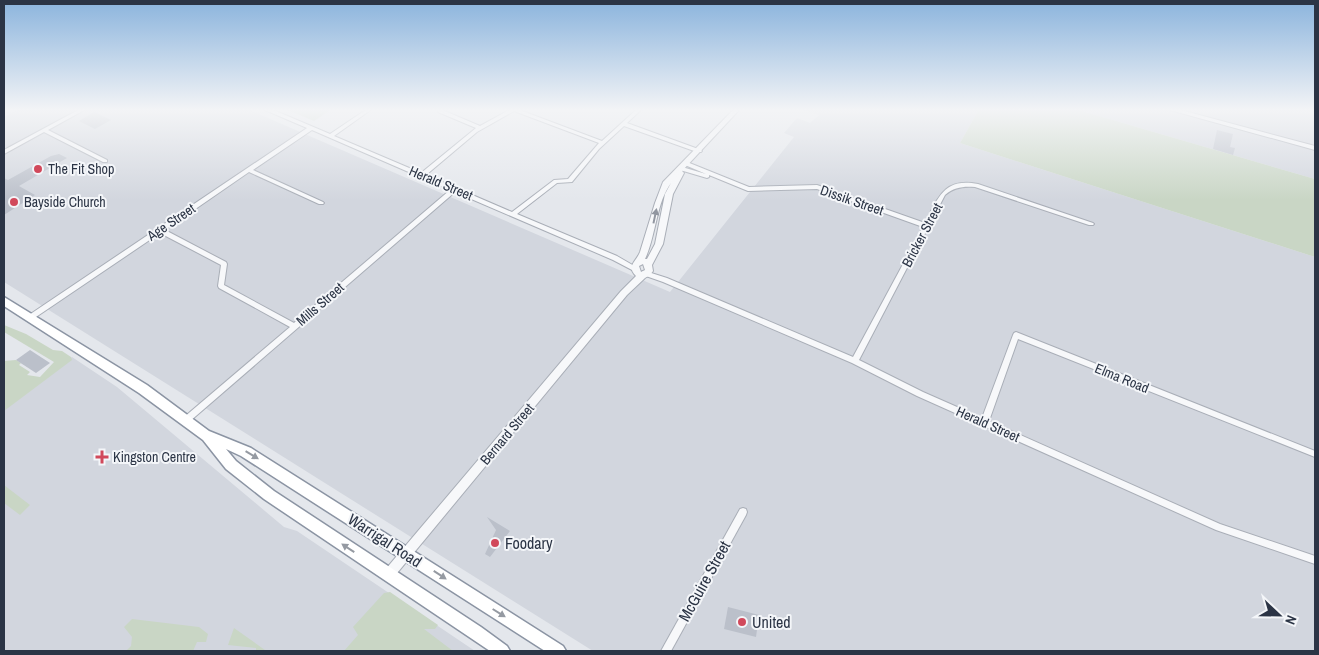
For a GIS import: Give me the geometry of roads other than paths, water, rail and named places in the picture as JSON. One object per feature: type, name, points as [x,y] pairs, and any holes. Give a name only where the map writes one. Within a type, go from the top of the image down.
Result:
[{"type":"highway","name":"Warrigal Road","points":[[4,301],[137,384],[207,436],[231,464],[269,495],[502,651]]},
{"type":"highway","name":"Warrigal Road","points":[[207,436],[246,452],[558,651]]},
{"type":"street","points":[[4,152],[27,140]]},
{"type":"street","points":[[63,140],[105,161]]},
{"type":"street","name":"Age Street","points":[[31,317],[294,140]]},
{"type":"street","name":"Herald Street","points":[[338,140],[642,268],[665,280],[855,362],[1219,527],[1315,560]]},
{"type":"street","points":[[422,175],[466,140]]},
{"type":"street","points":[[595,140],[604,143]]},
{"type":"street","points":[[513,214],[556,181],[570,181],[608,140]]},
{"type":"street","points":[[667,140],[698,151]]},
{"type":"street","name":"Bernard Street","points":[[389,574],[624,293],[663,233],[669,194],[685,166],[709,140]]},
{"type":"street","points":[[1284,140],[1315,148]]},
{"type":"street","name":"Dissik Street","points":[[685,166],[753,190],[814,187],[927,226]]},
{"type":"street","points":[[248,170],[320,203]]},
{"type":"street","name":"Bricker Street","points":[[855,362],[945,191],[968,184],[1091,224]]},
{"type":"street","name":"Mills Street","points":[[186,420],[454,189]]},
{"type":"street","points":[[160,230],[224,264],[221,286],[294,326]]},
{"type":"street","name":"Elma Road","points":[[984,422],[1016,336],[1315,454]]},
{"type":"street","name":"McGuire Street","points":[[666,651],[743,512]]},
{"type":"place","name":"The Fit Shop","points":[[38,169]]},
{"type":"place","name":"Bayside Church","points":[[14,202]]},
{"type":"place","name":"Kingston Centre","points":[[102,457]]},
{"type":"place","name":"Foodary","points":[[495,543]]},
{"type":"place","name":"United","points":[[742,622]]}]
